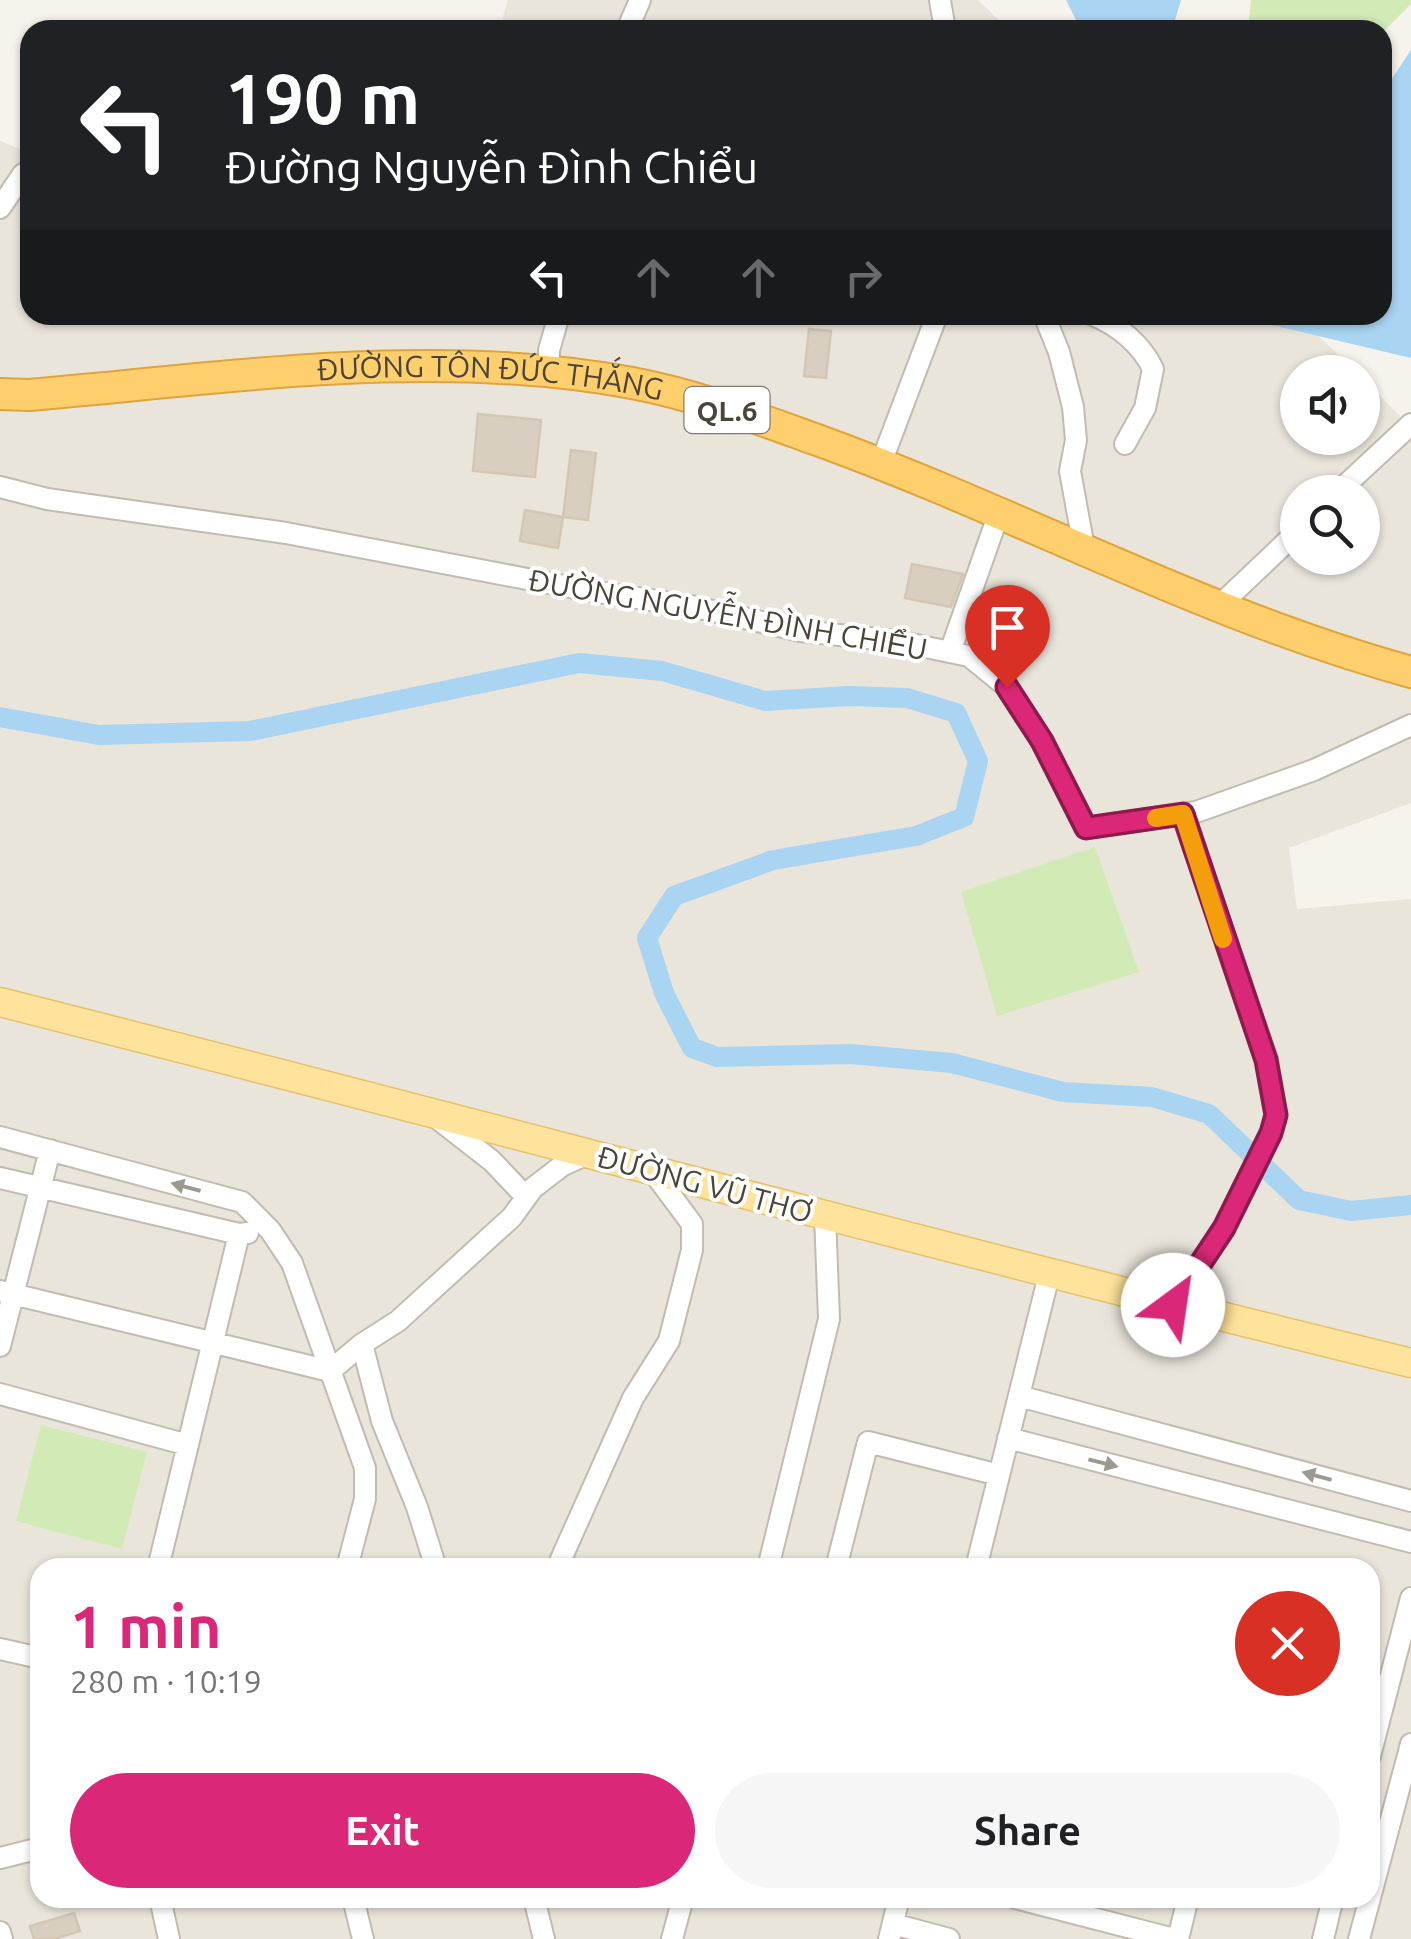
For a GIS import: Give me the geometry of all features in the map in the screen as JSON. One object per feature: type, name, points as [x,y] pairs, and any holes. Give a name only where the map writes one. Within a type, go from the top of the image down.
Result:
[{"type":"highway","name":"ĐƯỜNG TÔN ĐỨC THẮNG","points":[[0,394],[29,395],[385,367],[549,370],[636,384],[756,418],[881,464],[1266,626],[1411,672]]},
{"type":"main road","name":"ĐƯỜNG VŨ THƠ","points":[[0,1002],[428,1110],[1049,1275],[1411,1364]]},
{"type":"street","points":[[0,208],[20,180]]},
{"type":"street","points":[[549,370],[555,325]]},
{"type":"street","points":[[881,464],[933,325]]},
{"type":"street","points":[[1048,325],[1073,407],[1076,440],[1070,471],[1084,548]]},
{"type":"street","points":[[1112,325],[1137,345],[1153,369],[1145,408],[1125,444]]},
{"type":"street","points":[[1356,475],[1411,424]]},
{"type":"street","name":"ĐƯỜNG NGUYỄN ĐÌNH CHIỂU","points":[[0,486],[47,499],[286,533],[691,606],[801,630],[897,641],[969,656],[1007,687],[1042,741],[1086,828],[1183,814],[1314,770],[1411,725]]},
{"type":"street","points":[[950,652],[998,513]]},
{"type":"street","points":[[1219,606],[1280,548]]},
{"type":"street","points":[[1173,1305],[1224,1228],[1276,1115],[1266,1060],[1183,814]]},
{"type":"street","points":[[428,1110],[492,1161],[526,1197]]},
{"type":"street","points":[[0,1137],[242,1202],[270,1230],[292,1263],[365,1468],[365,1499],[350,1558]]},
{"type":"street","points":[[0,1346],[7,1293],[42,1188],[50,1150]]},
{"type":"street","points":[[330,1370],[398,1322],[512,1216],[532,1188],[564,1165],[590,1153]]},
{"type":"street","points":[[561,1558],[632,1398],[670,1340],[692,1250],[692,1224],[651,1169]]},
{"type":"street","points":[[0,1178],[239,1234],[270,1230]]},
{"type":"street","points":[[770,1558],[828,1319],[825,1216]]},
{"type":"street","points":[[160,1558],[239,1234]]},
{"type":"street","points":[[978,1558],[1049,1275]]},
{"type":"street","points":[[7,1293],[330,1370]]},
{"type":"street","points":[[362,1344],[382,1421],[433,1558]]},
{"type":"street","points":[[0,1394],[188,1445]]},
{"type":"street","points":[[1019,1396],[1411,1501]]},
{"type":"street","points":[[1008,1438],[1411,1542]]},
{"type":"street","points":[[839,1558],[868,1442],[999,1474]]},
{"type":"street","points":[[1380,1678],[1411,1598]]},
{"type":"street","points":[[0,1649],[30,1656]]},
{"type":"street","points":[[1380,1863],[1411,1744]]},
{"type":"street","points":[[0,1858],[30,1850]]},
{"type":"street","points":[[162,1908],[169,1939]]},
{"type":"street","points":[[355,1908],[363,1939]]},
{"type":"street","points":[[536,1908],[544,1939]]},
{"type":"street","points":[[672,1939],[680,1908]]},
{"type":"street","points":[[1080,1908],[1176,1939],[1185,1908]]},
{"type":"street","points":[[1323,1939],[1331,1908]]},
{"type":"street","points":[[1360,1939],[1368,1908]]},
{"type":"street","points":[[0,1932],[2,1939]]},
{"type":"street","points":[[891,1932],[949,1939]]},
{"type":"shaded area","points":[[508,0],[978,0],[999,20],[502,20]]},
{"type":"shaded area","points":[[0,141],[20,149],[20,325],[1307,325],[1338,355],[1280,355],[1280,455],[1380,455],[1380,396],[1411,427],[1411,803],[1289,848],[1297,909],[1411,899],[1411,1939],[0,1939]]},
{"type":"green space","points":[[1251,0],[1411,0],[1392,23],[1249,20]]},
{"type":"green space","points":[[1095,847],[1139,972],[997,1016],[961,892]]},
{"type":"green space","points":[[41,1425],[147,1452],[122,1549],[16,1521]]},
{"type":"water","points":[[1066,0],[1181,0],[1175,20],[1076,20]]},
{"type":"water","points":[[1411,50],[1411,358],[1272,325],[1392,325],[1392,78]]},
{"type":"building","points":[[809,329],[831,331],[826,378],[804,376]]},
{"type":"building","points":[[478,414],[541,420],[535,477],[473,471]]},
{"type":"building","points":[[571,450],[596,453],[588,520],[563,517]]},
{"type":"building","points":[[525,510],[563,517],[558,548],[520,541]]},
{"type":"building","points":[[912,564],[963,574],[951,607],[905,598]]},
{"type":"building","points":[[74,1913],[80,1931],[54,1939],[34,1939],[30,1926]]},
{"type":"waterway","points":[[0,717],[99,735],[250,731],[579,663],[662,671],[765,701],[849,696],[907,698],[956,713],[978,761],[964,817],[916,836],[773,860],[674,896],[647,938],[664,993],[692,1048],[717,1057],[850,1054],[952,1063],[1063,1092],[1152,1097],[1209,1114],[1299,1200],[1351,1211],[1411,1205]]},
{"type":"slow traffic","points":[[1156,818],[1183,814],[1223,939]]},
{"type":"route","points":[[1007,687],[1042,741],[1086,828],[1183,814],[1266,1060],[1276,1115],[1271,1133],[1224,1228],[1173,1305]]}]
